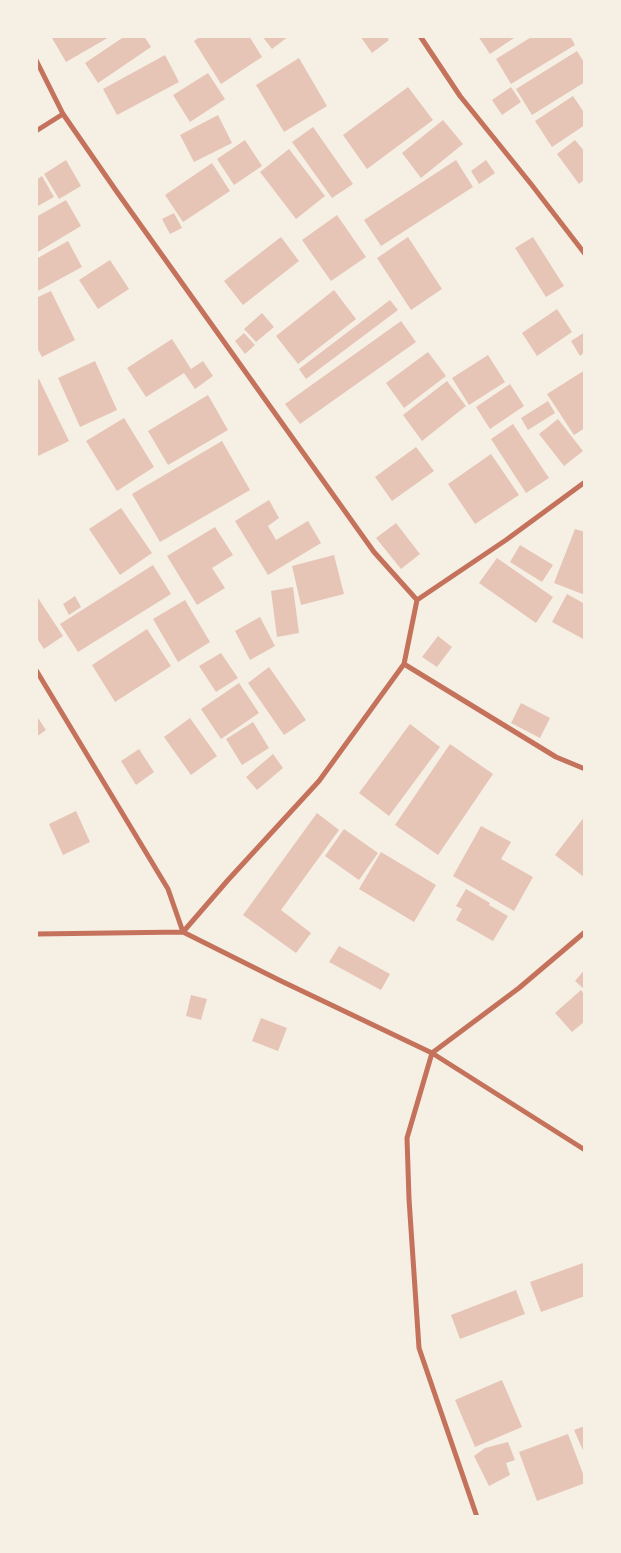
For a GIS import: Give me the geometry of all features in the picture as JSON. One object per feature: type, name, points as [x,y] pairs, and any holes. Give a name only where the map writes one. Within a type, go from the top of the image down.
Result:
[{"type":"street","points":[[420,36],[460,96],[532,184],[585,254]]},
{"type":"street","points":[[36,60],[63,114],[134,216],[374,552],[416,600]]},
{"type":"street","points":[[36,131],[63,114]]},
{"type":"street","points":[[183,932],[319,781],[404,664],[416,600],[506,540],[585,482]]},
{"type":"street","points":[[404,664],[556,757],[585,769]]},
{"type":"street","points":[[36,670],[168,889],[183,932]]},
{"type":"street","points":[[36,934],[183,932],[432,1053],[585,1150]]},
{"type":"street","points":[[477,1517],[419,1348],[407,1138],[432,1053],[519,988],[585,932]]},
{"type":"building","points":[[56,36],[111,36],[66,62],[52,38]]},
{"type":"building","points":[[125,36],[144,36],[151,47],[98,83],[85,63]]},
{"type":"building","points":[[201,36],[249,36],[262,57],[221,84],[194,41]]},
{"type":"building","points":[[262,36],[289,36],[272,49]]},
{"type":"building","points":[[360,36],[386,36],[389,40],[372,53]]},
{"type":"building","points":[[478,36],[517,36],[490,54]]},
{"type":"building","points":[[533,36],[570,36],[575,45],[511,84],[496,59]]},
{"type":"building","points":[[577,51],[585,64],[585,82],[532,115],[516,89]]},
{"type":"building","points":[[165,55],[179,82],[117,115],[103,89]]},
{"type":"building","points":[[299,58],[327,106],[284,132],[256,85]]},
{"type":"building","points":[[208,73],[225,99],[190,122],[173,95]]},
{"type":"building","points":[[408,87],[433,120],[367,169],[343,135]]},
{"type":"building","points":[[511,87],[521,102],[502,115],[492,100]]},
{"type":"building","points":[[573,96],[585,114],[585,125],[552,147],[535,121]]},
{"type":"building","points":[[218,115],[232,143],[194,162],[180,135]]},
{"type":"building","points":[[443,120],[463,144],[421,178],[402,153]]},
{"type":"building","points":[[313,127],[353,184],[332,198],[292,142]]},
{"type":"building","points":[[245,140],[262,166],[234,185],[217,159]]},
{"type":"building","points":[[575,140],[585,152],[585,179],[579,184],[557,154]]},
{"type":"building","points":[[289,149],[325,196],[296,219],[260,172]]},
{"type":"building","points":[[66,160],[81,186],[59,199],[44,174]]},
{"type":"building","points":[[456,160],[473,187],[381,246],[364,220]]},
{"type":"building","points":[[486,160],[495,173],[479,184],[471,171]]},
{"type":"building","points":[[212,163],[230,191],[183,222],[165,195]]},
{"type":"building","points":[[42,176],[54,197],[36,207],[36,180]]},
{"type":"building","points":[[66,200],[81,226],[36,253],[36,217]]},
{"type":"building","points":[[174,213],[182,228],[170,234],[162,219]]},
{"type":"building","points":[[337,215],[366,257],[331,281],[302,240]]},
{"type":"building","points":[[281,237],[299,261],[243,305],[224,281]]},
{"type":"building","points":[[408,237],[442,289],[411,310],[377,258]]},
{"type":"building","points":[[533,237],[564,286],[546,297],[515,248]]},
{"type":"building","points":[[68,241],[82,267],[36,292],[36,259]]},
{"type":"building","points":[[110,260],[129,289],[98,309],[79,280]]},
{"type":"building","points":[[334,290],[356,319],[298,364],[276,336]]},
{"type":"building","points":[[51,291],[75,340],[42,357],[36,346],[36,298]]},
{"type":"building","points":[[390,300],[398,310],[306,379],[299,369]]},
{"type":"building","points":[[557,309],[572,332],[537,356],[522,333]]},
{"type":"building","points":[[262,313],[274,327],[256,342],[244,329]]},
{"type":"building","points":[[401,321],[416,342],[300,424],[285,404]]},
{"type":"building","points":[[585,332],[585,352],[580,356],[571,341]]},
{"type":"building","points":[[244,333],[255,345],[245,354],[235,341]]},
{"type":"building","points":[[172,339],[191,369],[203,361],[213,376],[195,389],[184,373],[146,397],[127,368]]},
{"type":"building","points":[[428,352],[446,376],[404,408],[386,383]]},
{"type":"building","points":[[488,355],[505,382],[469,405],[452,378]]},
{"type":"building","points":[[95,361],[117,410],[80,427],[58,378]]},
{"type":"building","points":[[585,370],[585,428],[574,435],[547,394]]},
{"type":"building","points":[[39,379],[69,441],[36,457],[36,380]]},
{"type":"building","points":[[447,381],[466,406],[422,441],[403,415]]},
{"type":"building","points":[[510,384],[524,406],[490,429],[476,407]]},
{"type":"building","points":[[208,395],[228,430],[168,465],[148,431]]},
{"type":"building","points":[[548,401],[555,413],[528,430],[521,418]]},
{"type":"building","points":[[124,418],[154,467],[117,491],[86,441]]},
{"type":"building","points":[[558,419],[583,451],[564,466],[539,434]]},
{"type":"building","points":[[513,424],[549,478],[526,493],[491,439]]},
{"type":"building","points":[[222,441],[250,490],[160,542],[132,494]]},
{"type":"building","points":[[416,447],[434,471],[392,501],[375,477]]},
{"type":"building","points":[[491,454],[519,495],[475,524],[448,484]]},
{"type":"building","points":[[269,500],[279,518],[268,526],[276,540],[308,521],[321,543],[268,575],[235,521]]},
{"type":"building","points":[[121,508],[152,553],[120,575],[89,529]]},
{"type":"building","points":[[396,523],[420,554],[401,569],[376,538]]},
{"type":"building","points":[[215,527],[233,555],[212,568],[225,588],[197,605],[167,556]]},
{"type":"building","points":[[575,529],[585,532],[585,595],[554,583]]},
{"type":"building","points":[[520,545],[553,565],[542,582],[510,562]]},
{"type":"building","points":[[334,555],[344,594],[301,605],[292,566]]},
{"type":"building","points":[[497,558],[553,597],[536,623],[479,583]]},
{"type":"building","points":[[153,565],[171,594],[78,652],[60,624]]},
{"type":"building","points":[[293,587],[299,633],[277,637],[271,591]]},
{"type":"building","points":[[567,594],[585,604],[585,640],[552,622]]},
{"type":"building","points":[[36,595],[63,636],[44,649],[36,637]]},
{"type":"building","points":[[75,596],[81,607],[69,615],[63,604]]},
{"type":"building","points":[[185,600],[210,642],[178,662],[153,619]]},
{"type":"building","points":[[260,617],[275,646],[250,660],[235,631]]},
{"type":"building","points":[[147,629],[171,666],[115,702],[92,665]]},
{"type":"building","points":[[438,636],[452,647],[437,667],[422,657]]},
{"type":"building","points":[[221,653],[238,678],[216,692],[199,666]]},
{"type":"building","points":[[269,667],[306,720],[284,735],[248,683]]},
{"type":"building","points":[[239,683],[259,713],[221,739],[201,709]]},
{"type":"building","points":[[521,703],[550,718],[540,738],[511,723]]},
{"type":"building","points":[[36,715],[46,730],[36,737]]},
{"type":"building","points":[[190,718],[217,756],[191,775],[164,737]]},
{"type":"building","points":[[253,722],[269,748],[242,765],[226,739]]},
{"type":"building","points":[[410,724],[440,747],[389,816],[359,793]]},
{"type":"building","points":[[450,744],[493,774],[438,855],[395,825]]},
{"type":"building","points":[[139,749],[154,772],[136,785],[121,761]]},
{"type":"building","points":[[273,754],[283,768],[257,790],[246,777]]},
{"type":"building","points":[[76,811],[90,842],[63,855],[49,824]]},
{"type":"building","points":[[317,813],[339,830],[281,910],[311,933],[296,953],[243,915]]},
{"type":"building","points":[[585,816],[585,875],[584,877],[555,855]]},
{"type":"building","points":[[481,826],[511,842],[501,859],[533,877],[514,911],[453,876]]},
{"type":"building","points":[[344,829],[378,853],[359,880],[325,856]]},
{"type":"building","points":[[381,852],[436,885],[414,922],[359,889]]},
{"type":"building","points":[[466,889],[508,916],[493,941],[456,920],[462,909],[456,906]]},
{"type":"building","points":[[339,946],[390,974],[381,990],[329,962]]},
{"type":"building","points":[[585,969],[585,990],[575,981]]},
{"type":"building","points":[[581,990],[585,995],[585,1021],[572,1032],[555,1013]]},
{"type":"building","points":[[191,995],[207,999],[201,1020],[186,1016]]},
{"type":"building","points":[[261,1018],[287,1028],[278,1051],[252,1041]]},
{"type":"building","points":[[583,1263],[585,1269],[585,1296],[541,1312],[530,1282]]},
{"type":"building","points":[[516,1290],[525,1314],[460,1339],[451,1315]]},
{"type":"building","points":[[502,1380],[522,1427],[475,1447],[455,1400]]},
{"type":"building","points":[[585,1426],[585,1455],[574,1430]]},
{"type":"building","points":[[568,1434],[585,1483],[537,1501],[519,1452]]},
{"type":"building","points":[[508,1442],[515,1460],[506,1463],[510,1475],[489,1486],[474,1456],[485,1448]]}]
